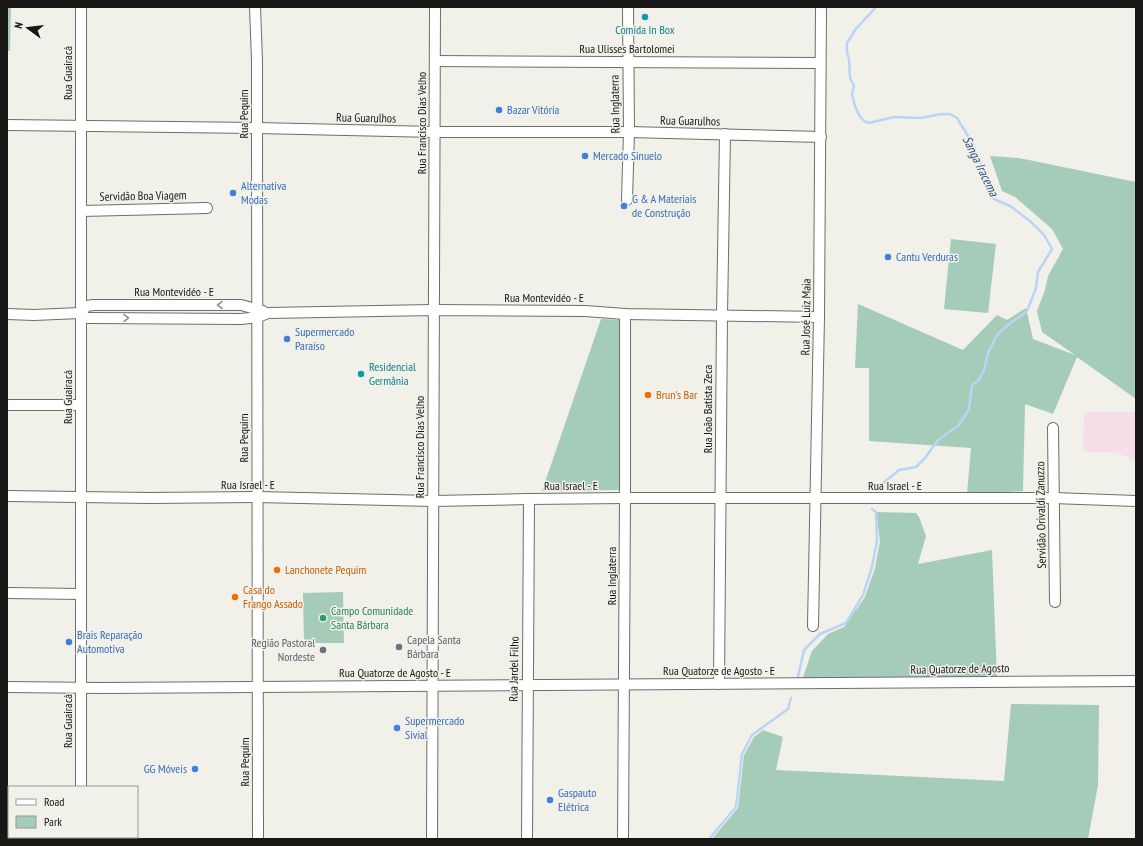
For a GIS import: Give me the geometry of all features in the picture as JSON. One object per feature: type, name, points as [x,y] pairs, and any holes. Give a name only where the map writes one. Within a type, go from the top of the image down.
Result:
[{"type":"street","name":"Rua Guairacá","points":[[81,7],[81,786]]},
{"type":"street","name":"Rua Pequim","points":[[254,7],[257,61],[258,839]]},
{"type":"street","name":"Rua Francisco Dias Velho","points":[[432,839],[435,7]]},
{"type":"street","name":"Rua Inglaterra","points":[[627,200],[629,132],[628,7]]},
{"type":"street","name":"Rua José Luiz Maia","points":[[813,626],[817,499],[821,7]]},
{"type":"street","name":"Rua Ulisses Bartolomei","points":[[435,61],[820,63]]},
{"type":"street","name":"Rua Guarulhos","points":[[7,126],[257,128],[435,132],[629,132],[821,137]]},
{"type":"street","name":"Rua João Batista Zeca","points":[[719,684],[725,134]]},
{"type":"street","name":"Servidão Boa Viagem","points":[[81,211],[207,208]]},
{"type":"street","name":"Rua Montevidéo - E","points":[[7,314],[34,315],[80,312],[88,318],[241,319],[258,313],[433,310],[585,311],[625,314],[819,318]]},
{"type":"street","name":"Rua Inglaterra","points":[[623,839],[626,498],[625,314]]},
{"type":"street","points":[[7,405],[81,405]]},
{"type":"street","name":"Servidão Orivaldi Zanuzzo","points":[[1053,428],[1052,498],[1055,602]]},
{"type":"street","name":"Rua Israel - E","points":[[7,496],[257,497],[433,501],[626,498],[1052,498],[1136,501]]},
{"type":"street","name":"Rua Jardel Filho","points":[[527,839],[527,685],[530,499]]},
{"type":"street","points":[[7,593],[81,594]]},
{"type":"street","name":"Rua Quatorze de Agosto","points":[[784,683],[1136,681]]},
{"type":"street","name":"Rua Quatorze de Agosto - E","points":[[7,687],[81,688],[784,683]]},
{"type":"shaded area","points":[[1084,412],[1136,412],[1136,461],[1116,452],[1083,452]]},
{"type":"green space","points":[[7,7],[11,7],[10,51],[7,51]]},
{"type":"green space","points":[[990,156],[1019,158],[1136,182],[1136,399],[1077,357],[1053,414],[1025,404],[1023,491],[967,494],[971,448],[869,441],[869,368],[855,368],[858,304],[963,350],[997,315],[1007,320],[1026,308],[1033,339],[1075,355],[1042,332],[1037,311],[1045,290],[1048,276],[1063,249],[1052,229],[1015,197],[1002,191]]},
{"type":"green space","points":[[951,239],[996,244],[988,313],[944,309]]},
{"type":"green space","points":[[601,319],[621,320],[620,490],[542,491]]},
{"type":"green space","points":[[876,512],[916,513],[926,536],[918,564],[992,550],[997,679],[802,680],[812,651],[828,634],[844,627],[865,597],[875,568],[880,541]]},
{"type":"green space","name":"Campo Comunidade Santa Bárbara","points":[[343,592],[344,643],[304,643],[303,593]]},
{"type":"green space","points":[[1011,704],[1099,705],[1098,785],[1088,839],[712,839],[738,808],[744,755],[754,737],[763,730],[783,737],[776,770],[1004,781]]},
{"type":"waterway","name":"Sanga Iracema","points":[[876,7],[855,30],[847,43],[850,78],[854,86],[852,94],[859,115],[864,121],[869,123],[894,117],[921,118],[941,114],[950,114],[957,118],[973,144],[994,199],[1010,206],[1030,221],[1044,235],[1052,249],[1038,272],[1036,288],[1027,311],[997,335],[988,353],[984,370],[979,380],[972,385],[969,409],[959,425],[938,440],[925,458],[916,467],[899,470],[881,485]]},
{"type":"waterway","name":"Sanga Iracema","points":[[797,681],[804,650],[820,634],[846,623],[863,595],[872,567],[877,541],[876,512],[872,509]]},
{"type":"waterway","name":"Sanga Iracema","points":[[709,839],[736,807],[742,754],[752,735],[788,709],[791,698]]},
{"type":"place","name":"Comida In Box","points":[[645,17]]},
{"type":"place","name":"Bazar Vitória","points":[[499,110]]},
{"type":"place","name":"Mercado Sinuelo","points":[[585,156]]},
{"type":"place","name":"Alternativa Modas","points":[[233,193]]},
{"type":"place","name":"G & A Materiais de Construção","points":[[624,206]]},
{"type":"place","name":"Cantu Verduras","points":[[888,257]]},
{"type":"place","name":"Supermercado Paraíso","points":[[287,339]]},
{"type":"place","name":"Residencial Germânia","points":[[361,374]]},
{"type":"place","name":"Brun's Bar","points":[[648,395]]},
{"type":"place","name":"Lanchonete Pequim","points":[[277,570]]},
{"type":"place","name":"Casa do Frango Assado","points":[[235,597]]},
{"type":"place","name":"Campo Comunidade Santa Bárbara","points":[[323,618]]},
{"type":"place","name":"Brais Reparação Automotiva","points":[[69,642]]},
{"type":"place","name":"Capela Santa Bárbara","points":[[399,647]]},
{"type":"place","name":"Região Pastoral Nordeste","points":[[323,650]]},
{"type":"place","name":"Supermercado Sivial","points":[[397,728]]},
{"type":"place","name":"GG Móveis","points":[[195,769]]},
{"type":"place","name":"Gaspauto Elétrica","points":[[550,800]]}]
